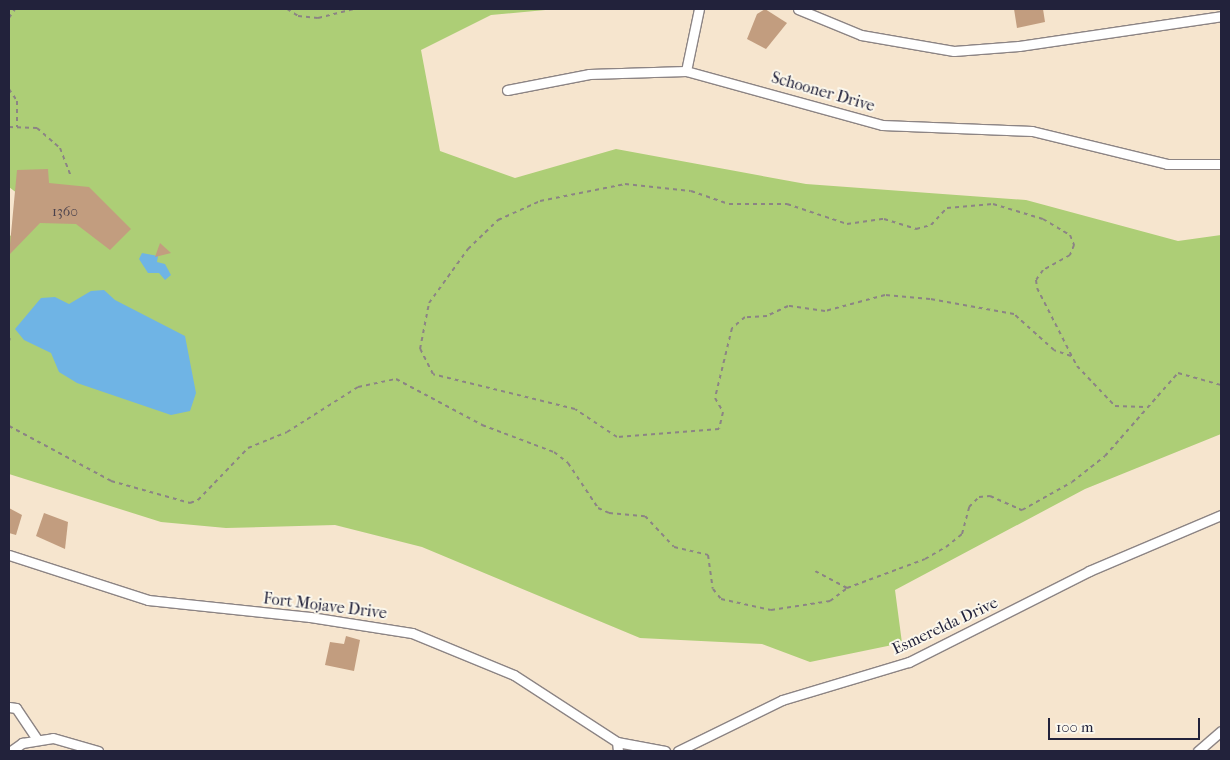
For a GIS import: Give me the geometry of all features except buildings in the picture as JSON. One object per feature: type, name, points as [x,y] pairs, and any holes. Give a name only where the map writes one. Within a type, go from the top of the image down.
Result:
[{"type":"street","points":[[686,71],[699,9]]},
{"type":"street","points":[[798,9],[861,35],[954,51],[1018,46],[1221,16]]},
{"type":"street","name":"Schooner Drive","points":[[507,90],[589,74],[686,71],[741,83],[882,125],[1032,131],[1158,162],[1221,164]]},
{"type":"street","name":"Esmerelda Drive","points":[[678,751],[782,700],[917,659],[1089,571],[1221,515]]},
{"type":"street","name":"Fort Mojave Drive","points":[[9,555],[148,600],[337,620],[412,634],[514,675],[618,747]]},
{"type":"street","points":[[9,707],[16,708],[37,739]]},
{"type":"street","points":[[1198,751],[1221,732]]},
{"type":"street","points":[[11,751],[37,739],[53,738],[98,751]]},
{"type":"street","points":[[618,747],[665,751]]},
{"type":"path","points":[[9,18],[15,9]]},
{"type":"path","points":[[287,9],[298,16],[318,18],[354,9]]},
{"type":"path","points":[[9,89],[17,101],[17,127]]},
{"type":"path","points":[[9,127],[37,128],[60,148],[71,177]]},
{"type":"path","points":[[1071,356],[1054,350],[1014,314],[930,298],[885,295],[825,311],[788,306],[767,316],[745,317],[732,328],[715,398],[723,412],[719,429],[618,437],[575,409],[433,374],[420,350],[429,303],[490,226],[531,204],[618,184],[691,191],[729,204],[788,204],[858,225],[884,219],[924,228],[947,208],[983,204],[1043,219],[1070,235],[1074,245],[1070,255],[1043,270],[1036,280],[1071,356],[1115,406],[1146,407]]},
{"type":"path","points":[[9,426],[110,481],[190,503],[198,500],[248,448],[288,432],[364,384],[396,379],[482,425],[554,452],[568,463],[598,508],[609,513],[645,516],[674,547],[708,555],[713,589],[721,599],[771,610],[830,601],[847,588],[886,570],[915,564],[946,547],[962,534],[969,507],[979,497],[990,496],[1022,510],[1072,482],[1106,456],[1146,407],[1178,373],[1221,385]]},
{"type":"path","points":[[815,571],[847,588]]},
{"type":"green space","points":[[9,9],[556,9],[491,15],[421,50],[440,151],[515,178],[616,149],[806,184],[1026,200],[1178,241],[1221,235],[1221,434],[1085,489],[895,590],[902,643],[810,662],[762,644],[640,638],[422,547],[335,525],[226,528],[161,522],[9,474],[9,237],[39,210],[9,187]]},
{"type":"water","points":[[142,253],[158,256],[157,262],[165,264],[171,275],[165,280],[159,273],[148,273],[139,259]]},
{"type":"water","points":[[104,290],[115,300],[185,336],[196,393],[190,411],[171,415],[77,383],[59,372],[51,353],[24,340],[15,329],[41,298],[55,297],[69,304],[91,291]]}]
